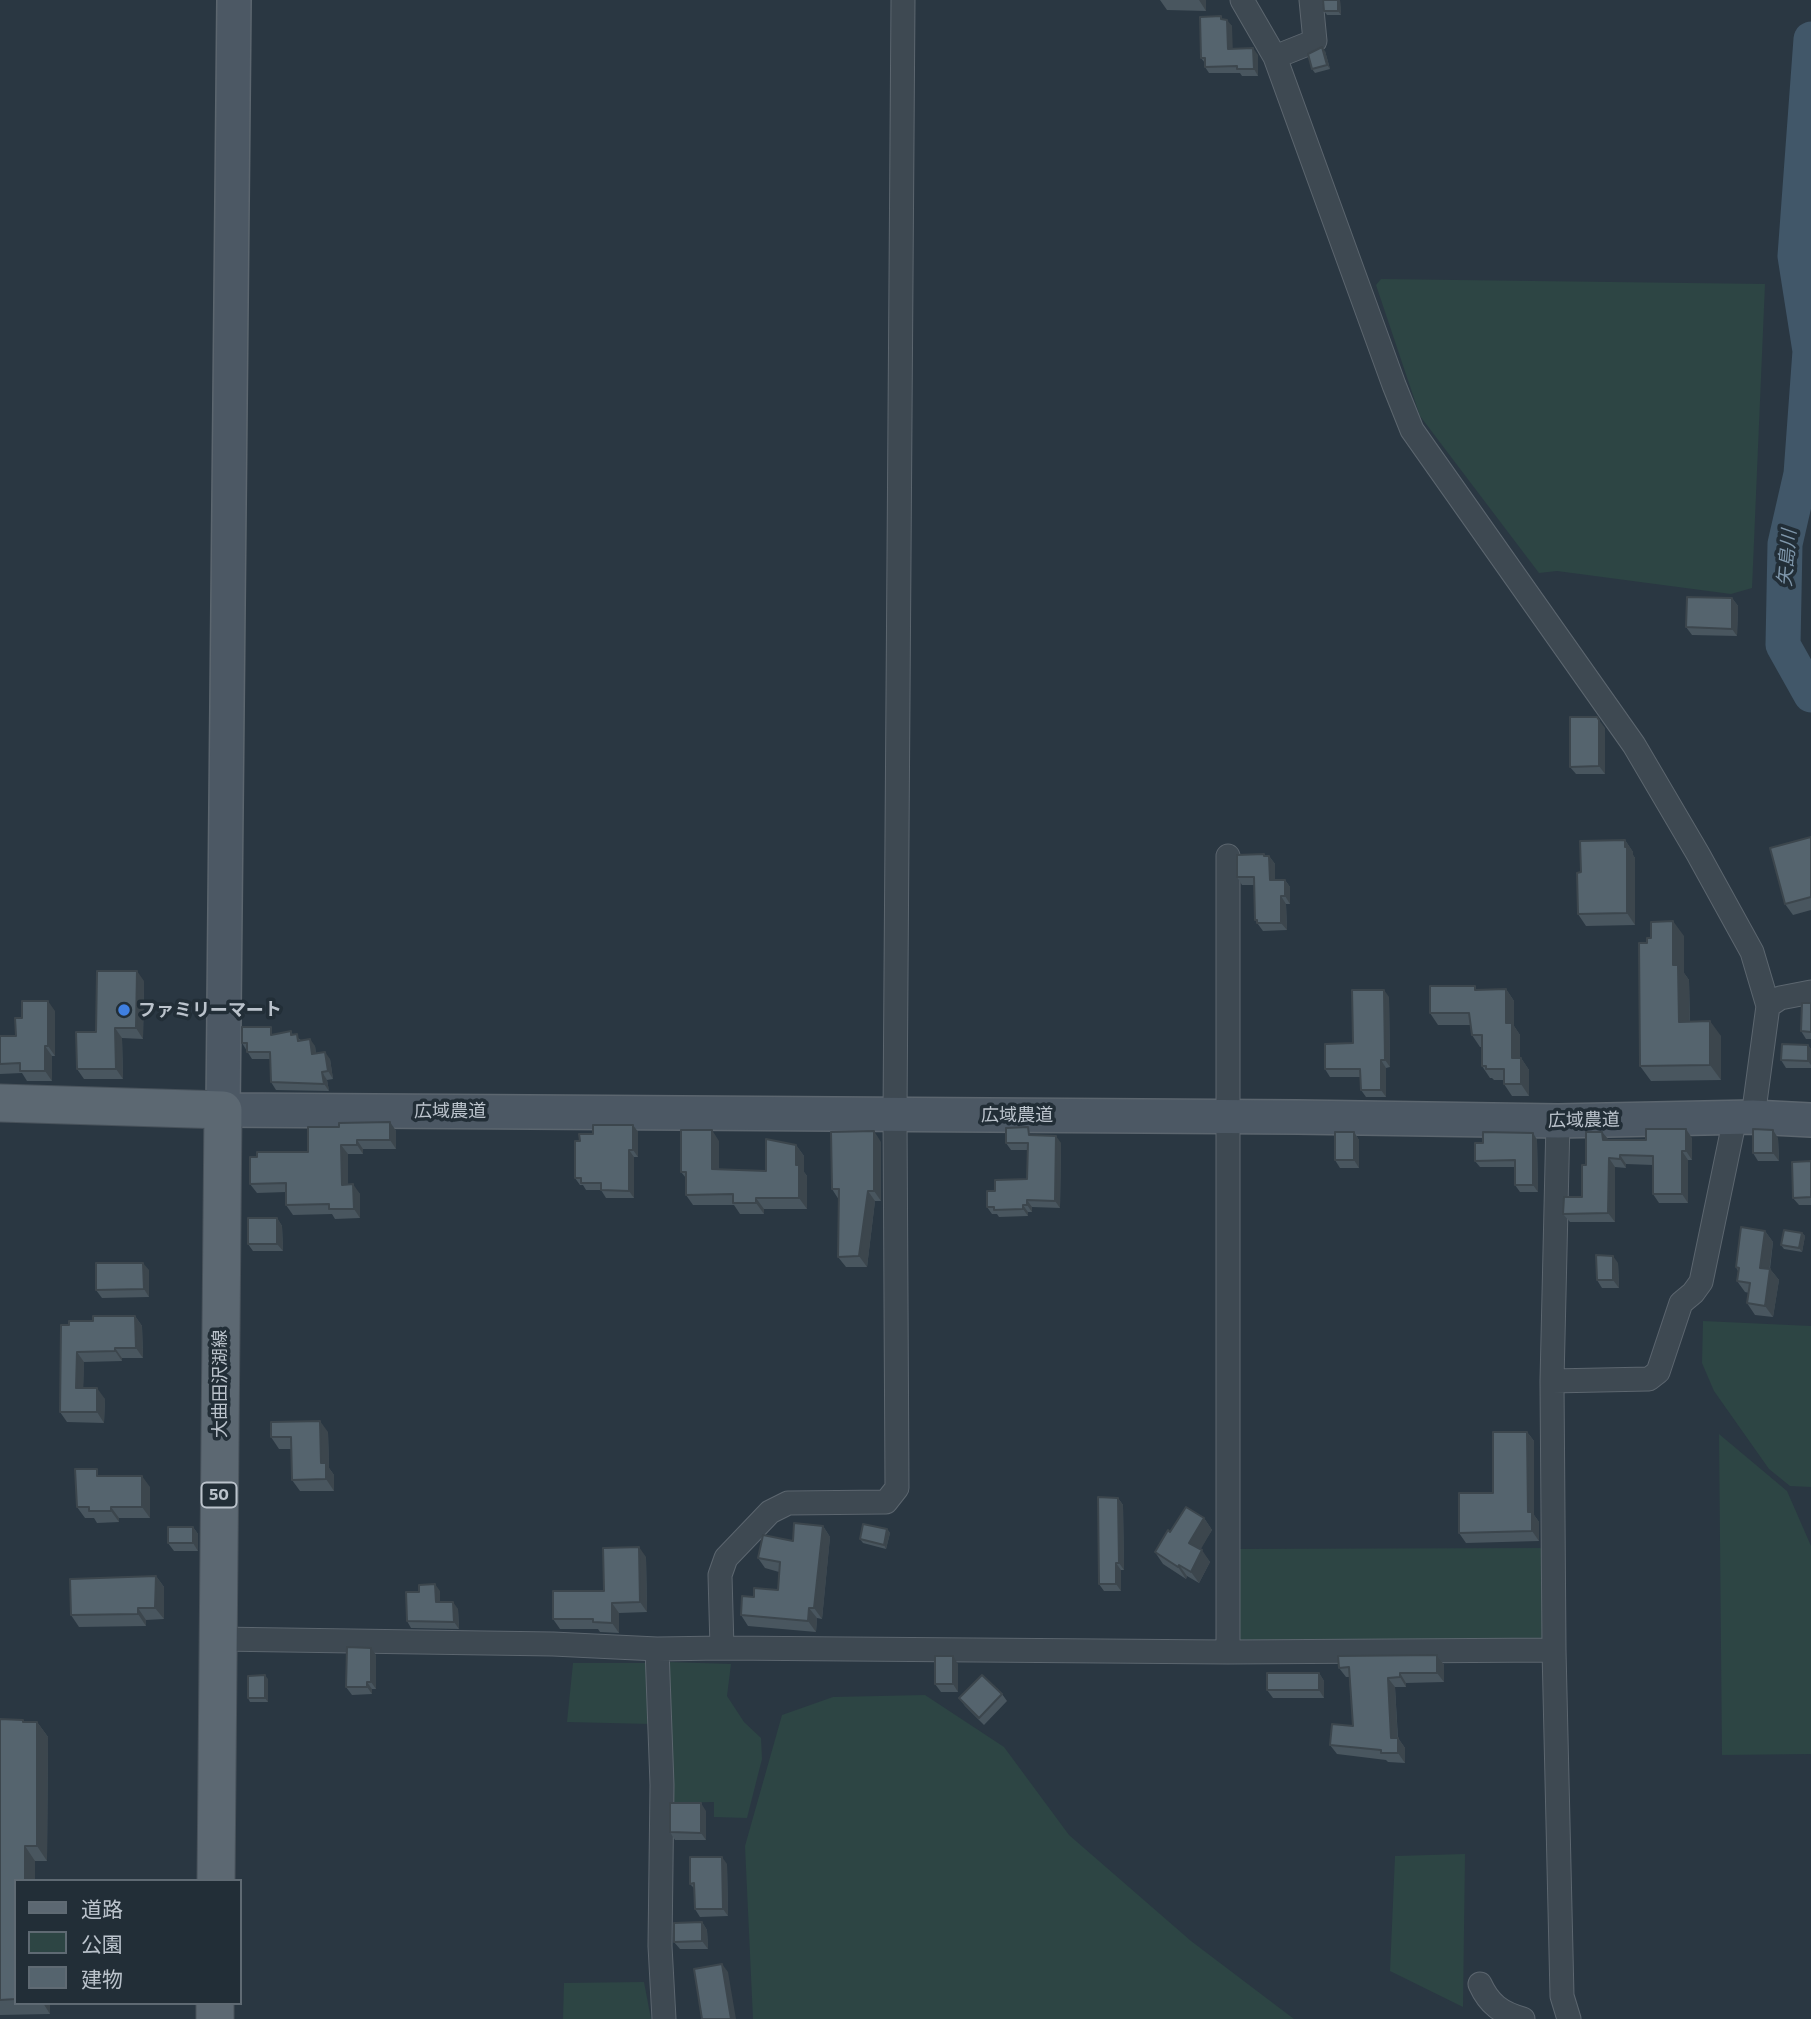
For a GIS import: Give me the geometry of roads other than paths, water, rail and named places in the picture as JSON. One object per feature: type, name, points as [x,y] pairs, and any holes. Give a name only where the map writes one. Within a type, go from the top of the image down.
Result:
[{"type":"main road","points":[[0,1103],[223,1110]]},
{"type":"main road","name":"大曲田沢湖線","points":[[216,1879],[223,1110]]},
{"type":"street","points":[[223,1110],[234,0]]},
{"type":"street","points":[[722,1648],[720,1575],[726,1558],[770,1512],[788,1503],[886,1502],[897,1488],[895,1114],[903,0]]},
{"type":"street","points":[[1242,0],[1275,57],[1412,430],[1634,745],[1752,952],[1768,1006],[1744,1118],[1701,1282],[1681,1303],[1658,1372],[1649,1378],[1552,1381]]},
{"type":"street","points":[[1275,57],[1315,41],[1311,0]]},
{"type":"street","points":[[1228,856],[1228,1652]]},
{"type":"street","points":[[1768,1006],[1780,998],[1811,992]]},
{"type":"street","name":"広域農道","points":[[223,1110],[1227,1116],[1558,1121],[1744,1118],[1811,1120]]},
{"type":"street","points":[[1558,1121],[1552,1381],[1554,1650],[1562,1996],[1569,2019]]},
{"type":"street","points":[[218,1639],[553,1644],[657,1649],[1228,1652],[1554,1650]]},
{"type":"street","points":[[657,1649],[662,1785],[660,1947],[664,2019]]},
{"type":"street","points":[[1480,1984],[1487,1998],[1509,2015],[1523,2019]]},
{"type":"waterway","name":"矢島川","points":[[1811,39],[1795,256],[1810,351],[1801,474],[1785,544],[1783,645],[1811,695]]},
{"type":"place","name":"ファミリーマート","points":[[124,1010]]}]
